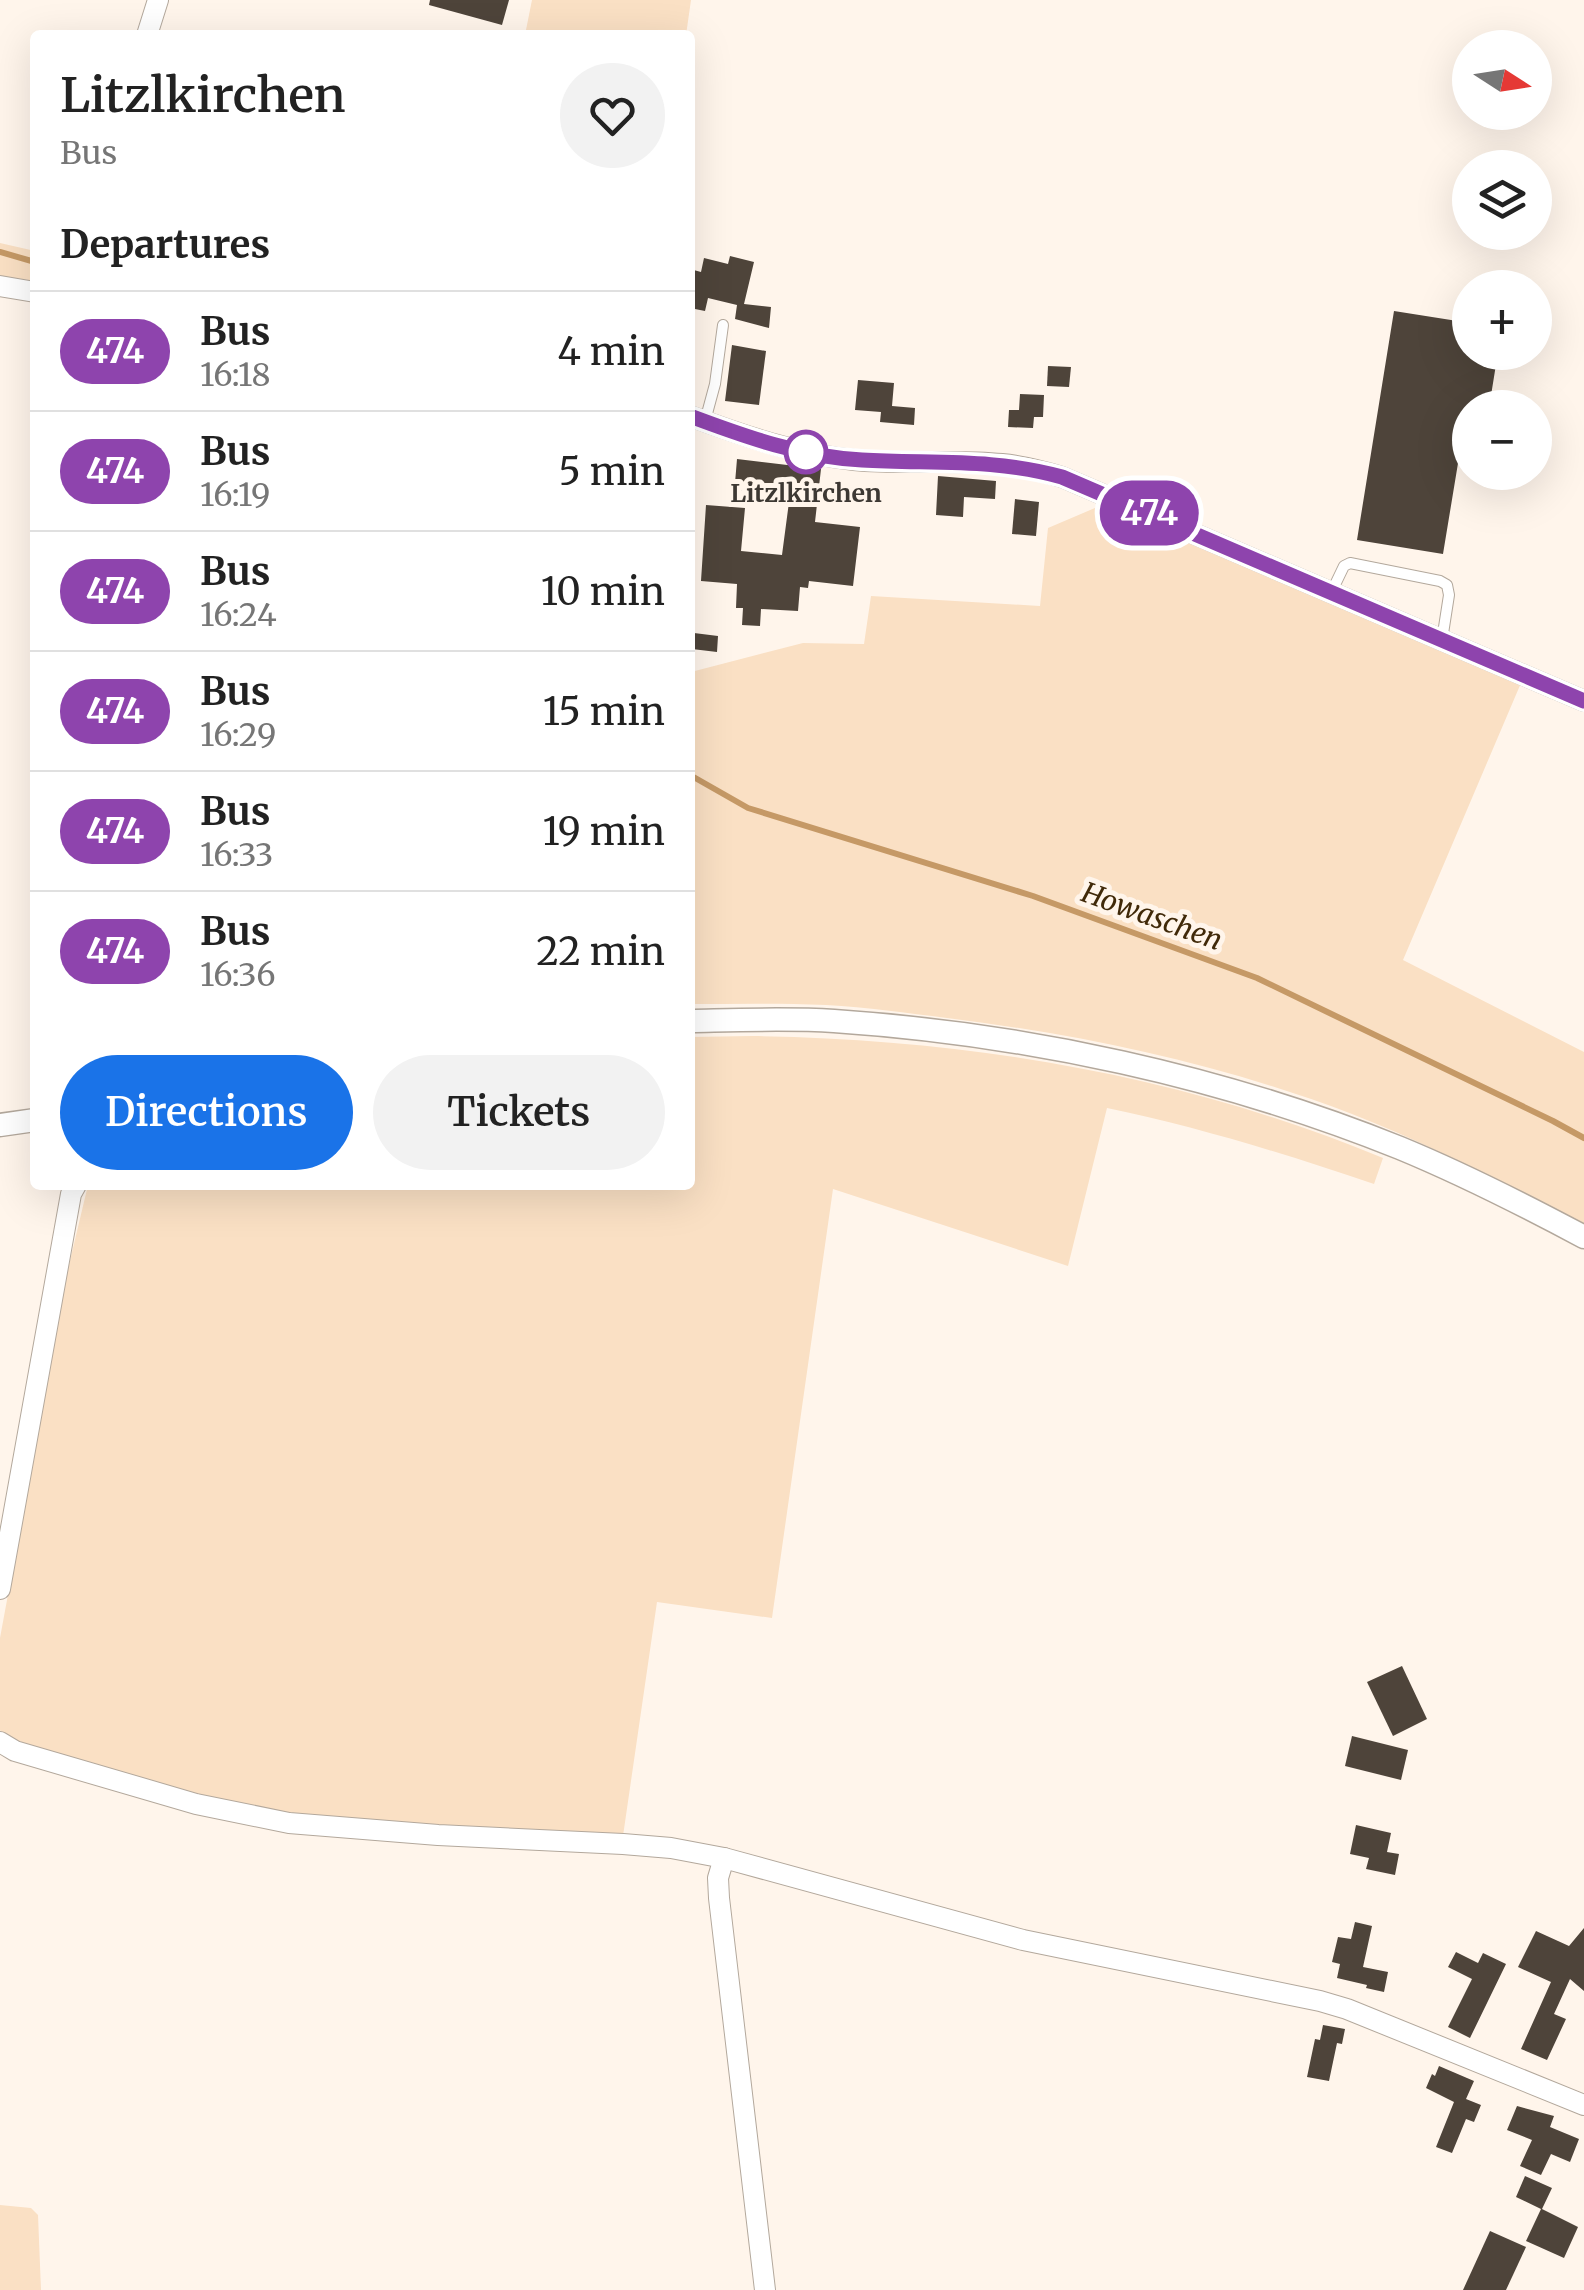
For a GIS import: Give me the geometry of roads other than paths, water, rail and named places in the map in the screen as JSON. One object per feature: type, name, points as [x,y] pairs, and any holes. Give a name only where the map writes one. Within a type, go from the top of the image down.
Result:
[{"type":"street","points":[[149,30],[158,0]]},
{"type":"street","points":[[0,286],[30,291]]},
{"type":"street","points":[[698,419],[781,448],[828,456],[1030,468],[1080,484],[1584,701]]},
{"type":"street","points":[[695,1020],[880,1025],[1009,1040],[1113,1061],[1256,1098],[1336,1124],[1489,1188],[1584,1237]]},
{"type":"street","points":[[0,1125],[30,1121]]},
{"type":"street","points":[[0,1589],[71,1190]]},
{"type":"street","points":[[0,1742],[16,1751],[182,1800],[289,1823],[623,1844],[724,1858],[1023,1940],[1320,2000],[1584,2105]]},
{"type":"street","points":[[724,1858],[718,1878],[719,1898],[765,2290]]},
{"type":"lane","points":[[698,419],[715,384],[723,325]]},
{"type":"lane","points":[[1332,592],[1344,566],[1350,563],[1440,581],[1447,586],[1449,595],[1442,641]]},
{"type":"waterway","name":"Howaschen","points":[[0,252],[30,261]]},
{"type":"waterway","name":"Howaschen","points":[[695,778],[748,808],[1033,896],[1257,978],[1584,1138]]},
{"type":"place","name":"Litzlkirchen","points":[[806,452]]}]
